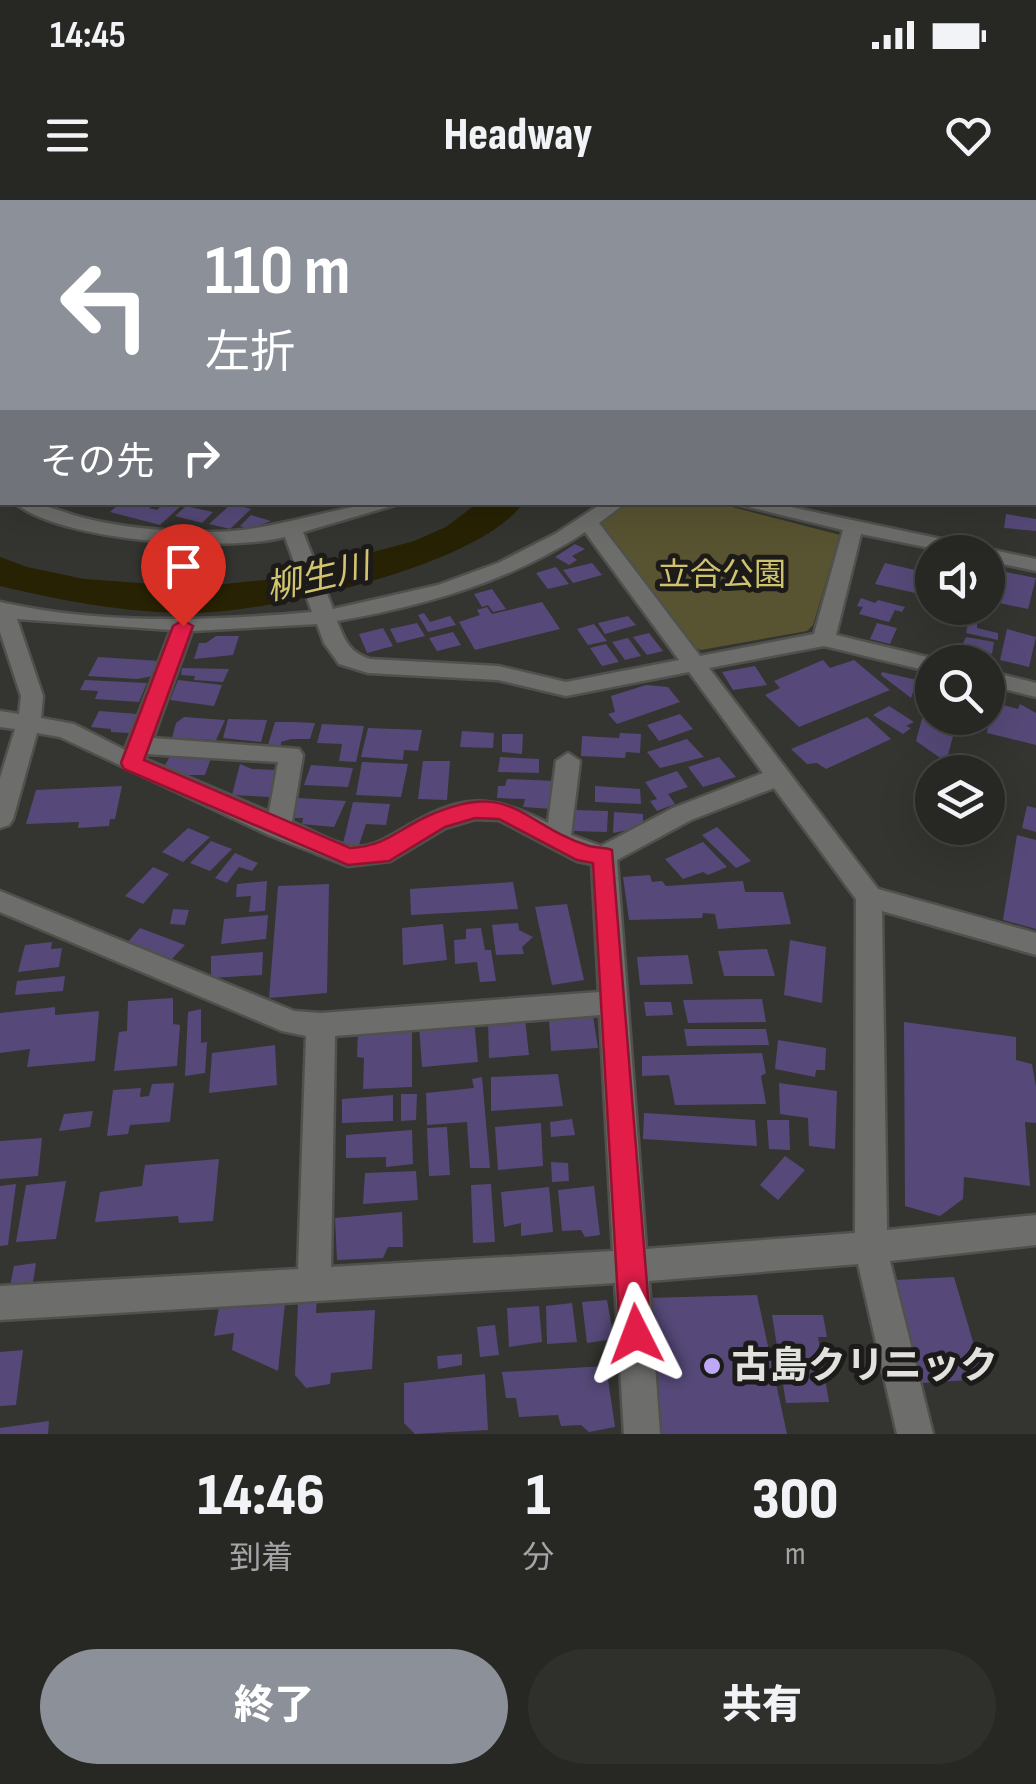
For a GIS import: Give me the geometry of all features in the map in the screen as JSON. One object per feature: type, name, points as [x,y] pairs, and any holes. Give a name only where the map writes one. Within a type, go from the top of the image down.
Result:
[{"type":"street","points":[[32,505],[72,520],[168,537],[295,540],[388,505]]},
{"type":"street","points":[[309,505],[295,540],[321,610],[347,659],[368,666],[498,674],[566,688],[824,640],[915,661]]},
{"type":"street","points":[[0,819],[29,724],[32,696],[6,610],[183,626],[441,594],[518,563],[614,505]]},
{"type":"street","points":[[750,505],[915,540]]},
{"type":"street","points":[[588,524],[869,897],[870,1249],[915,1434]]},
{"type":"street","points":[[824,640],[853,528]]},
{"type":"street","points":[[1005,559],[1036,565]]},
{"type":"street","points":[[135,754],[183,626]]},
{"type":"street","points":[[1005,682],[1036,690]]},
{"type":"street","points":[[0,719],[66,730],[135,754],[278,829],[348,856],[381,854],[436,822],[474,810],[503,811],[586,854],[604,856],[682,814],[778,776]]},
{"type":"street","points":[[135,754],[290,754],[278,829]]},
{"type":"street","points":[[558,840],[568,760]]},
{"type":"street","points":[[604,856],[642,1434]]},
{"type":"street","points":[[869,897],[1036,944]]},
{"type":"street","points":[[0,902],[292,1023],[615,1002]]},
{"type":"street","points":[[314,1282],[321,1024]]},
{"type":"street","points":[[0,1303],[314,1282],[632,1268],[870,1249],[1036,1230]]},
{"type":"green space","name":"立合公園","points":[[623,505],[725,505],[840,535],[813,625],[807,631],[701,650],[690,646],[598,526]]},
{"type":"building","points":[[118,505],[154,505],[149,508],[157,510],[162,505],[182,505],[160,525],[110,512]]},
{"type":"building","points":[[230,505],[251,509],[230,529],[209,524]]},
{"type":"building","points":[[186,506],[213,512],[202,523],[175,516]]},
{"type":"building","points":[[1006,514],[1036,519],[1036,531],[1004,528]]},
{"type":"building","points":[[251,515],[271,521],[251,529],[240,526]]},
{"type":"building","points":[[575,544],[585,549],[572,556],[577,560],[569,565],[555,557]]},
{"type":"building","points":[[592,563],[602,575],[573,583],[563,570]]},
{"type":"building","points":[[885,563],[915,570],[915,593],[875,584]]},
{"type":"building","points":[[556,567],[569,584],[548,589],[536,573]]},
{"type":"building","points":[[1006,572],[1036,578],[1028,609],[1005,604]]},
{"type":"building","points":[[492,589],[506,609],[493,612],[488,605],[482,607],[474,594]]},
{"type":"building","points":[[861,598],[905,607],[902,612],[895,610],[889,622],[859,614],[863,607],[857,606]]},
{"type":"building","points":[[542,602],[560,629],[475,650],[459,622],[480,615],[477,610],[487,607],[492,614]]},
{"type":"building","points":[[424,613],[430,622],[450,616],[456,625],[428,632],[418,615]]},
{"type":"building","points":[[628,616],[636,625],[605,634],[598,623]]},
{"type":"building","points":[[417,623],[425,636],[397,643],[390,629]]},
{"type":"building","points":[[877,623],[897,628],[890,644],[870,639]]},
{"type":"building","points":[[594,624],[607,641],[588,645],[577,629]]},
{"type":"building","points":[[968,625],[977,625],[998,633],[998,640],[966,633]]},
{"type":"building","points":[[383,628],[393,646],[367,653],[359,634]]},
{"type":"building","points":[[1007,629],[1036,637],[1029,667],[1005,661]]},
{"type":"building","points":[[453,632],[461,645],[437,651],[429,638]]},
{"type":"building","points":[[649,633],[663,651],[647,655],[633,637]]},
{"type":"building","points":[[216,636],[239,636],[233,655],[194,659],[199,643]]},
{"type":"building","points":[[966,637],[994,642],[994,645],[962,645]]},
{"type":"building","points":[[628,638],[641,656],[625,660],[612,642]]},
{"type":"building","points":[[606,644],[619,662],[602,666],[590,648]]},
{"type":"building","points":[[98,657],[160,661],[153,676],[88,676]]},
{"type":"building","points":[[823,660],[830,668],[854,660],[890,690],[799,727],[765,695],[780,688],[774,681]]},
{"type":"building","points":[[755,666],[767,685],[733,690],[722,672]]},
{"type":"building","points":[[182,668],[229,669],[223,682],[194,680],[195,676],[181,675]]},
{"type":"building","points":[[882,672],[915,680],[911,698]]},
{"type":"building","points":[[85,680],[147,683],[139,702],[95,699],[98,691],[80,690]]},
{"type":"building","points":[[178,680],[222,685],[214,706],[170,700]]},
{"type":"building","points":[[646,685],[668,687],[680,702],[617,724],[608,714],[615,712],[611,696]]},
{"type":"building","points":[[1020,704],[1036,713],[1036,745],[995,735],[1005,735],[1005,706],[1018,709]]},
{"type":"building","points":[[889,706],[914,722],[906,726],[911,728],[903,734],[873,715]]},
{"type":"building","points":[[99,711],[137,714],[129,733],[111,732],[91,727]]},
{"type":"building","points":[[680,714],[693,729],[659,741],[647,725]]},
{"type":"building","points":[[184,717],[225,720],[216,740],[172,738],[176,723]]},
{"type":"building","points":[[867,717],[891,739],[826,769],[817,763],[807,764],[791,749]]},
{"type":"building","points":[[228,719],[267,720],[261,742],[223,738]]},
{"type":"building","points":[[275,722],[315,723],[310,739],[268,745]]},
{"type":"building","points":[[322,724],[364,726],[356,762],[339,761],[342,744],[317,743]]},
{"type":"building","points":[[368,728],[422,730],[418,751],[404,750],[403,760],[361,757]]},
{"type":"building","points":[[462,731],[494,733],[493,748],[460,747]]},
{"type":"building","points":[[620,733],[641,734],[640,753],[626,752],[625,758],[581,756],[582,736],[619,738]]},
{"type":"building","points":[[502,734],[523,734],[522,754],[502,752]]},
{"type":"building","points":[[918,735],[953,735],[948,755],[936,755],[916,741]]},
{"type":"building","points":[[687,739],[704,757],[660,768],[647,752]]},
{"type":"building","points":[[500,757],[539,759],[539,773],[498,772]]},
{"type":"building","points":[[719,757],[736,777],[703,787],[688,767]]},
{"type":"building","points":[[169,758],[211,758],[205,775],[183,775],[165,765]]},
{"type":"building","points":[[423,761],[450,761],[447,800],[418,799]]},
{"type":"building","points":[[362,762],[408,764],[401,797],[356,795]]},
{"type":"building","points":[[240,764],[276,770],[270,797],[232,795]]},
{"type":"building","points":[[311,765],[353,768],[348,787],[304,785]]},
{"type":"building","points":[[677,771],[688,787],[668,794],[675,804],[657,811],[650,801],[657,799],[645,782]]},
{"type":"building","points":[[507,779],[555,781],[552,809],[523,807],[525,799],[497,798],[498,786],[505,786]]},
{"type":"building","points":[[122,786],[115,819],[110,819],[109,826],[78,828],[79,822],[26,824],[36,790]]},
{"type":"building","points":[[595,786],[640,789],[641,804],[595,802]]},
{"type":"building","points":[[298,798],[346,801],[334,827],[302,824],[303,818],[292,818]]},
{"type":"building","points":[[353,802],[390,804],[386,825],[366,824],[359,845],[343,844]]},
{"type":"building","points":[[1027,806],[1036,808],[1036,832],[1022,828]]},
{"type":"building","points":[[575,810],[608,811],[607,832],[574,831]]},
{"type":"building","points":[[614,812],[643,814],[643,827],[613,833]]},
{"type":"building","points":[[717,827],[751,861],[736,868],[702,835]]},
{"type":"building","points":[[188,828],[210,837],[183,862],[162,852]]},
{"type":"building","points":[[1017,835],[1036,840],[1036,929],[1003,920]]},
{"type":"building","points":[[211,841],[232,849],[210,871],[190,863]]},
{"type":"building","points":[[703,842],[727,867],[683,879],[665,859]]},
{"type":"building","points":[[235,853],[258,863],[252,871],[239,867],[227,883],[215,878]]},
{"type":"building","points":[[153,867],[169,874],[143,904],[125,896]]},
{"type":"building","points":[[650,875],[652,882],[662,881],[666,886],[743,881],[745,892],[783,892],[791,924],[718,929],[715,914],[703,913],[702,918],[629,920],[623,877]]},
{"type":"building","points":[[267,881],[265,911],[249,912],[251,896],[236,897],[237,884]]},
{"type":"building","points":[[513,882],[518,909],[411,915],[410,889]]},
{"type":"building","points":[[329,884],[327,993],[269,998],[278,886]]},
{"type":"building","points":[[567,904],[584,980],[552,985],[535,907]]},
{"type":"building","points":[[173,909],[189,910],[185,925],[170,924]]},
{"type":"building","points":[[268,915],[266,939],[221,944],[224,919]]},
{"type":"building","points":[[518,923],[519,930],[533,937],[522,947],[524,954],[496,955],[492,925]]},
{"type":"building","points":[[443,924],[447,960],[403,965],[402,928]]},
{"type":"building","points":[[140,928],[185,945],[170,961],[127,943]]},
{"type":"building","points":[[481,928],[485,950],[491,950],[496,981],[480,982],[477,962],[455,964],[454,940],[466,939],[466,929]]},
{"type":"building","points":[[790,940],[826,947],[822,1003],[784,995]]},
{"type":"building","points":[[52,942],[51,949],[62,948],[59,967],[18,972],[25,945]]},
{"type":"building","points":[[767,949],[775,976],[724,976],[718,951]]},
{"type":"building","points":[[263,952],[262,975],[211,978],[211,956]]},
{"type":"building","points":[[688,955],[693,984],[640,985],[637,957]]},
{"type":"building","points":[[65,976],[63,991],[15,995],[17,981]]},
{"type":"building","points":[[173,998],[173,1024],[180,1025],[177,1066],[114,1071],[119,1032],[127,1031],[128,1001]]},
{"type":"building","points":[[762,999],[766,1022],[688,1023],[683,1000]]},
{"type":"building","points":[[644,1002],[671,1002],[673,1015],[646,1016]]},
{"type":"building","points":[[55,1007],[55,1015],[99,1011],[95,1061],[27,1067],[30,1049],[0,1053],[0,1013]]},
{"type":"building","points":[[201,1009],[201,1043],[207,1042],[205,1073],[185,1076],[188,1012]]},
{"type":"building","points":[[593,1016],[598,1048],[551,1051],[549,1020]]},
{"type":"building","points":[[525,1019],[529,1055],[489,1058],[488,1021]]},
{"type":"building","points":[[474,1020],[478,1062],[422,1067],[419,1026]]},
{"type":"building","points":[[904,1022],[1016,1037],[1016,1060],[1032,1064],[1036,1087],[1036,1123],[1025,1122],[1030,1186],[964,1177],[963,1199],[940,1216],[905,1206]]},
{"type":"building","points":[[412,1026],[412,1087],[363,1089],[364,1058],[357,1057],[358,1029]]},
{"type":"building","points":[[684,1029],[766,1029],[769,1045],[687,1046]]},
{"type":"building","points":[[778,1040],[826,1048],[825,1070],[816,1070],[815,1077],[775,1069]]},
{"type":"building","points":[[275,1045],[277,1085],[209,1093],[212,1053]]},
{"type":"building","points":[[762,1053],[766,1104],[675,1105],[669,1075],[642,1076],[642,1056]]},
{"type":"building","points":[[558,1074],[563,1106],[491,1111],[491,1077]]},
{"type":"building","points":[[482,1077],[490,1168],[470,1168],[467,1122],[427,1125],[426,1093],[474,1088],[472,1079]]},
{"type":"building","points":[[174,1083],[170,1122],[130,1125],[128,1134],[107,1136],[113,1090],[141,1088],[140,1097],[149,1096],[152,1084]]},
{"type":"building","points":[[779,1083],[837,1091],[835,1149],[809,1146],[808,1118],[780,1114]]},
{"type":"building","points":[[401,1094],[417,1094],[416,1120],[401,1121]]},
{"type":"building","points":[[393,1095],[393,1121],[342,1123],[342,1099]]},
{"type":"building","points":[[93,1111],[90,1127],[59,1131],[64,1114]]},
{"type":"building","points":[[644,1113],[755,1120],[757,1146],[643,1139]]},
{"type":"building","points":[[572,1119],[575,1135],[551,1137],[550,1122]]},
{"type":"building","points":[[767,1120],[789,1120],[790,1150],[769,1149]]},
{"type":"building","points":[[541,1123],[543,1166],[498,1170],[495,1127]]},
{"type":"building","points":[[447,1127],[450,1175],[429,1176],[427,1128]]},
{"type":"building","points":[[412,1130],[413,1164],[386,1167],[386,1157],[346,1158],[346,1135]]},
{"type":"building","points":[[42,1138],[38,1176],[0,1179],[0,1141]]},
{"type":"building","points":[[785,1156],[805,1170],[778,1200],[760,1185]]},
{"type":"building","points":[[219,1159],[213,1221],[179,1223],[178,1216],[95,1222],[100,1192],[142,1186],[145,1165]]},
{"type":"building","points":[[551,1162],[568,1163],[569,1181],[552,1182]]},
{"type":"building","points":[[416,1171],[418,1200],[363,1204],[365,1173]]},
{"type":"building","points":[[66,1181],[56,1239],[16,1242],[26,1185]]},
{"type":"building","points":[[16,1184],[8,1245],[0,1246],[0,1186]]},
{"type":"building","points":[[491,1184],[495,1242],[473,1243],[471,1185]]},
{"type":"building","points":[[594,1186],[600,1235],[585,1237],[581,1230],[562,1231],[558,1190]]},
{"type":"building","points":[[549,1187],[553,1232],[521,1236],[521,1223],[504,1227],[501,1192]]},
{"type":"building","points":[[402,1212],[403,1247],[388,1247],[383,1258],[337,1260],[335,1218]]},
{"type":"building","points":[[36,1263],[33,1282],[10,1286],[14,1266]]},
{"type":"building","points":[[954,1277],[984,1379],[922,1383],[895,1280]]},
{"type":"building","name":"古島クリニック","points":[[757,1295],[787,1434],[656,1434],[647,1298]]},
{"type":"building","points":[[317,1297],[316,1313],[375,1310],[372,1369],[331,1373],[330,1384],[306,1388],[295,1375],[298,1302]]},
{"type":"building","points":[[607,1300],[614,1339],[587,1343],[582,1302]]},
{"type":"building","points":[[285,1303],[278,1371],[232,1350],[234,1333],[214,1336],[219,1307]]},
{"type":"building","points":[[572,1303],[577,1342],[547,1344],[546,1306]]},
{"type":"building","points":[[539,1306],[542,1342],[509,1347],[507,1308]]},
{"type":"building","points":[[772,1315],[823,1315],[827,1337],[818,1337],[829,1402],[786,1403]]},
{"type":"building","points":[[495,1325],[499,1355],[480,1357],[477,1327]]},
{"type":"building","points":[[23,1350],[16,1405],[0,1406],[0,1352]]},
{"type":"building","points":[[462,1354],[462,1365],[438,1369],[437,1356]]},
{"type":"building","points":[[606,1366],[615,1427],[589,1432],[581,1425],[561,1426],[558,1415],[519,1417],[516,1398],[506,1398],[502,1372]]},
{"type":"building","points":[[485,1374],[488,1430],[415,1434],[404,1423],[404,1383]]},
{"type":"building","points":[[49,1421],[48,1434],[0,1434],[0,1428]]},
{"type":"waterway","name":"柳生川","points":[[0,569],[14,577],[84,591],[196,600],[276,591],[428,550],[460,535],[501,505]]},
{"type":"place","name":"古島クリニック","points":[[712,1366]]},
{"type":"route","points":[[183,626],[132,763],[348,856],[381,854],[436,822],[474,810],[503,811],[586,854],[604,856],[636,1334]]}]
